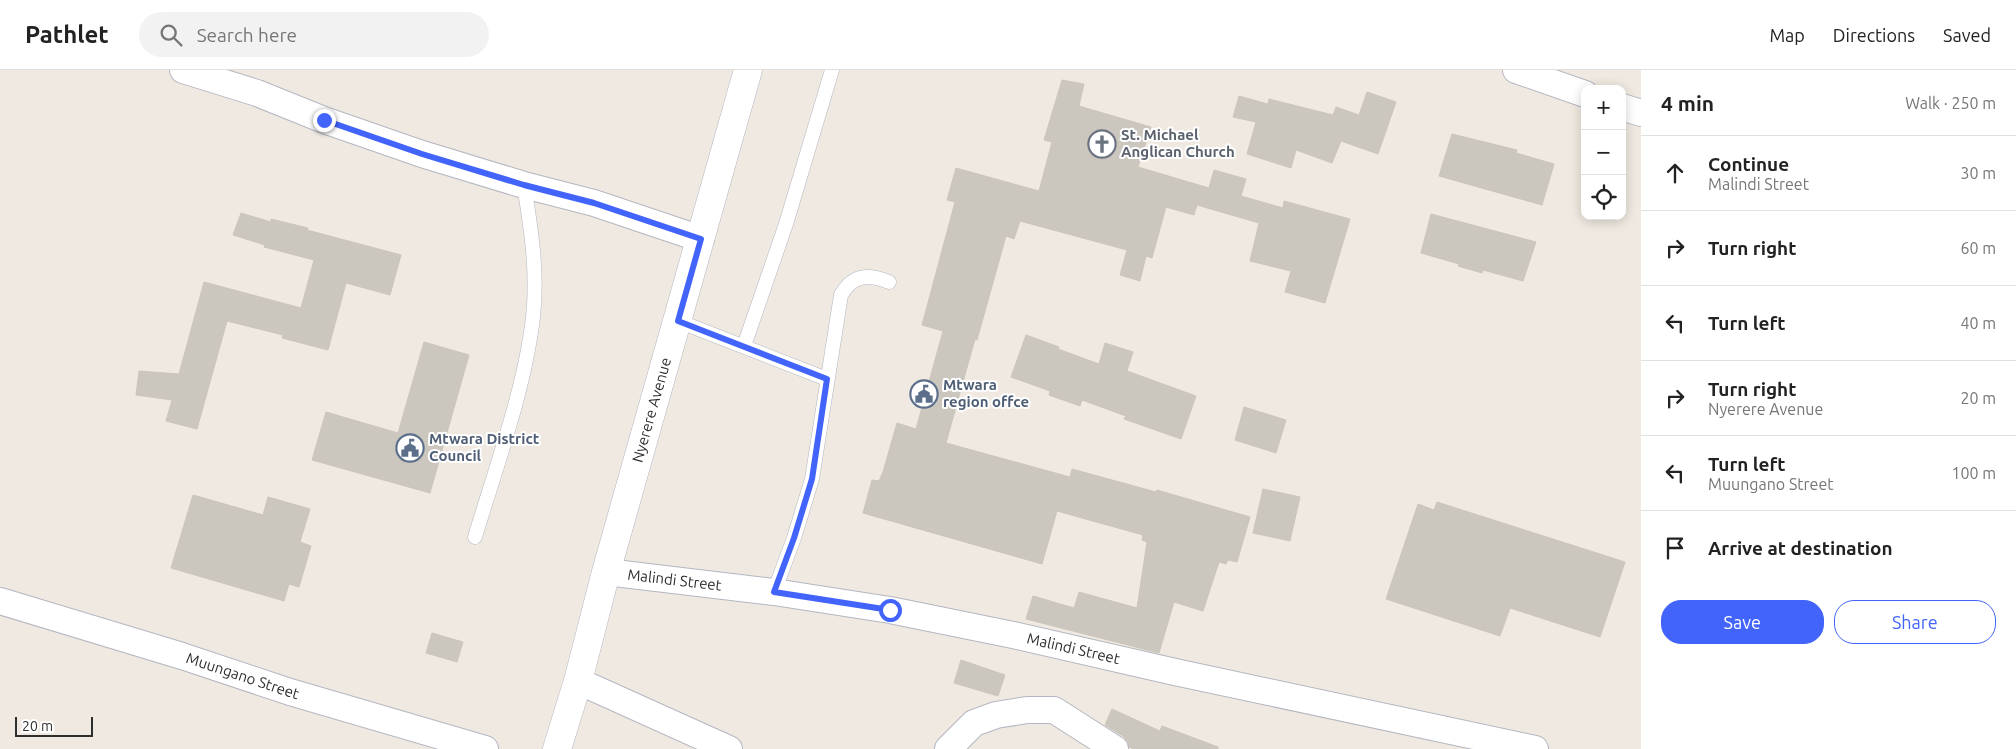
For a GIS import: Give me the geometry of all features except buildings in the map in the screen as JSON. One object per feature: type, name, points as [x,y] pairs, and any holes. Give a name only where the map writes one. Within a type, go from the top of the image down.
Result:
[{"type":"street","points":[[184,70],[257,93],[324,120],[413,151],[524,185],[594,203],[701,239]]},
{"type":"street","name":"Nyerere Avenue","points":[[557,749],[578,681],[606,572],[748,70]]},
{"type":"street","points":[[1516,70],[1581,93]]},
{"type":"street","name":"Malindi Street","points":[[606,572],[774,592],[890,610],[1013,635],[1175,672],[1444,738],[1535,749]]},
{"type":"street","name":"Muungano Street","points":[[0,601],[182,656],[290,692],[485,749]]},
{"type":"street","points":[[578,681],[729,749]]},
{"type":"street","points":[[948,749],[974,723],[996,715],[1027,710],[1054,710],[1115,749]]},
{"type":"lane","points":[[744,346],[786,224],[832,70]]},
{"type":"lane","points":[[475,537],[525,363],[533,315],[532,238],[524,185]]},
{"type":"lane","points":[[774,592],[794,538],[812,479],[841,295],[848,284],[861,278],[875,277],[889,282]]},
{"type":"lane","points":[[678,321],[827,379]]},
{"type":"place","name":"St. Michael Anglican Church","points":[[1102,144]]},
{"type":"place","name":"Mtwara region offce","points":[[924,394]]},
{"type":"place","name":"Mtwara District Council","points":[[410,448]]},
{"type":"route","points":[[324,120],[422,154],[524,185],[594,203],[701,239],[678,321],[827,379],[812,479],[794,538],[774,592],[890,610]]}]
